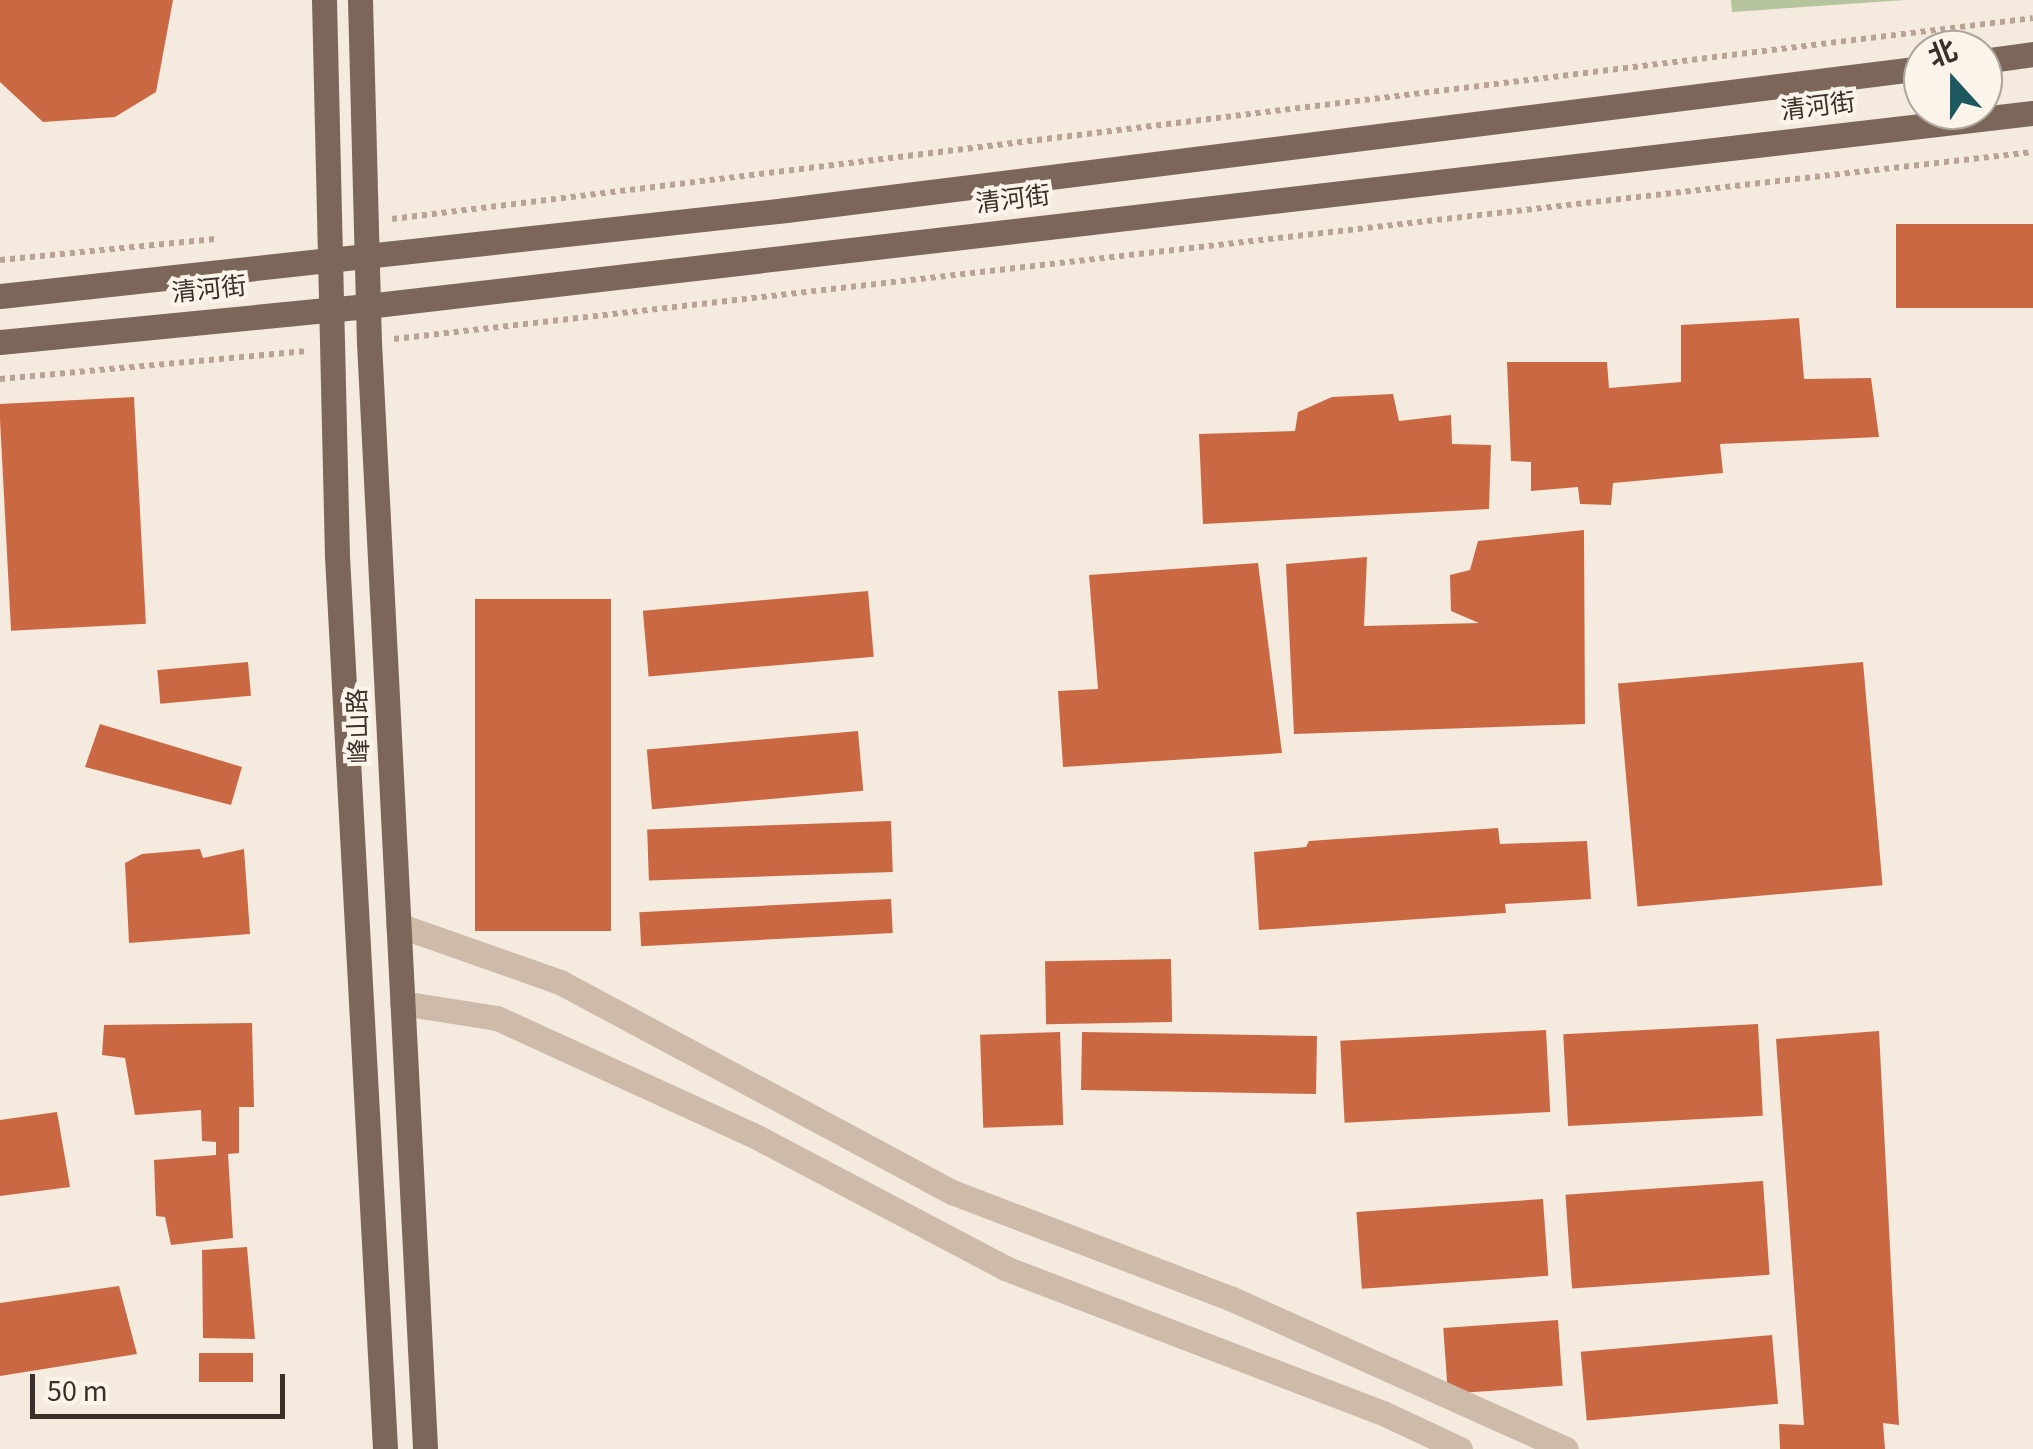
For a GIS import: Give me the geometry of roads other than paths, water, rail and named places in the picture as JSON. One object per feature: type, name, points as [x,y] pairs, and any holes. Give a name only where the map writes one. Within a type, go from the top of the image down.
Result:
[{"type":"main road","name":"峰山路","points":[[324,0],[327,308],[385,1449]]},
{"type":"main road","name":"峰山路","points":[[360,0],[368,342],[425,1449]]},
{"type":"main road","points":[[2003,58],[2033,54]]},
{"type":"main road","name":"清河街","points":[[0,296],[366,256],[1903,70]]},
{"type":"main road","name":"清河街","points":[[0,342],[367,306],[2033,112]]},
{"type":"street","points":[[398,925],[560,982],[952,1192],[1230,1298],[1566,1449]]},
{"type":"street","points":[[402,1003],[496,1018],[753,1136],[1005,1268],[1383,1412],[1460,1449]]}]
